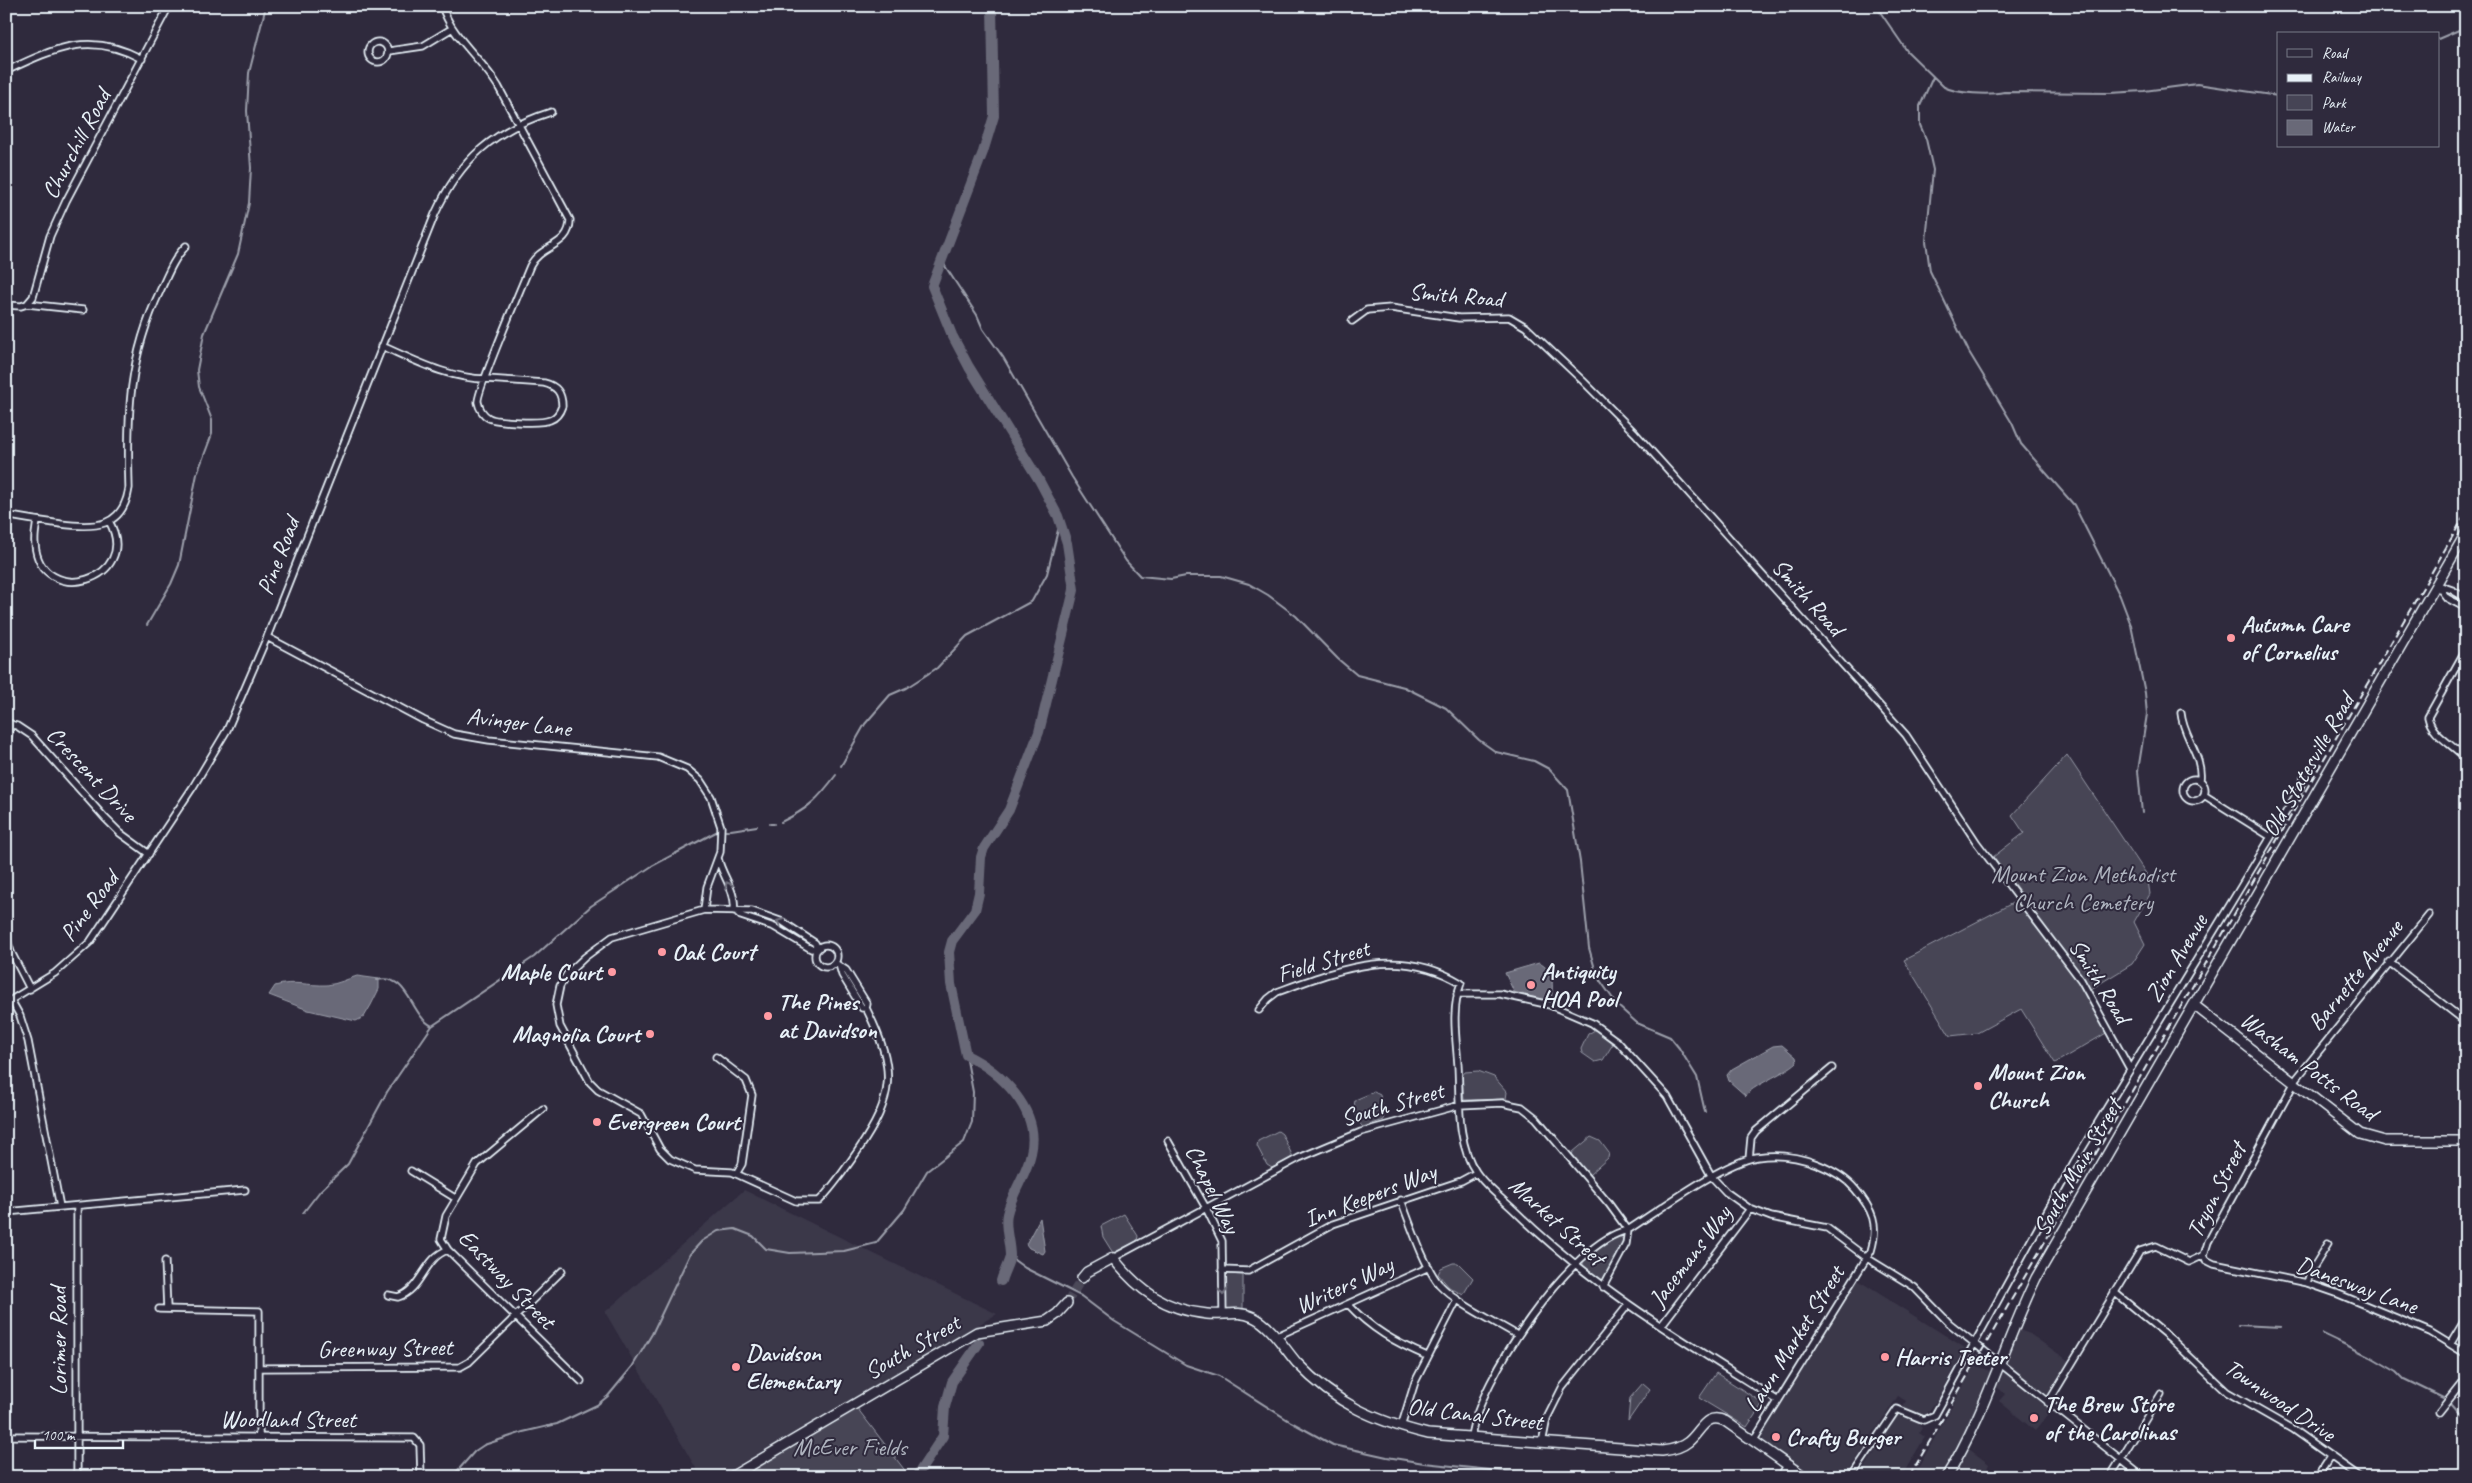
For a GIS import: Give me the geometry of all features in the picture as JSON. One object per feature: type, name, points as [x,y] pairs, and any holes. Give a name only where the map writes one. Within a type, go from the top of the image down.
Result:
[{"type":"street","name":"Churchill Road","points":[[28,304],[33,297],[50,236],[64,205],[169,6]]},
{"type":"street","points":[[382,346],[447,372],[486,379],[551,384],[562,398],[560,411],[551,420],[546,421],[497,420],[489,418],[484,414],[478,404],[478,398],[486,379],[533,260],[540,251],[564,238],[570,226],[569,213],[487,68],[451,28],[442,6]]},
{"type":"street","points":[[389,51],[423,46],[451,28]]},
{"type":"street","points":[[6,71],[57,49],[83,44],[109,46],[142,59]]},
{"type":"street","name":"Pine Road","points":[[8,1001],[30,989],[70,961],[90,942],[149,854],[218,745],[235,712],[267,637],[435,214],[451,182],[483,146],[519,123],[551,112]]},
{"type":"street","points":[[6,515],[37,521],[94,527],[109,521],[122,510],[128,494],[129,401],[140,342],[161,288],[176,257],[186,246]]},
{"type":"street","points":[[6,305],[21,306],[28,304],[83,310]]},
{"type":"street","name":"Smith Road","points":[[1352,321],[1367,310],[1391,308],[1459,318],[1509,317],[1526,327],[1596,394],[1635,433],[1906,736],[1977,843],[2082,980],[2130,1070]]},
{"type":"street","points":[[37,521],[35,544],[43,566],[56,577],[80,582],[96,577],[111,561],[116,538],[109,521]]},
{"type":"street","name":"Old Statesville Road","points":[[2260,887],[2466,533]]},
{"type":"street","points":[[2437,585],[2452,590],[2466,598]]},
{"type":"street","points":[[2437,585],[2447,598],[2466,608]]},
{"type":"street","name":"Avinger Lane","points":[[267,637],[414,715],[454,734],[489,740],[658,757],[674,762],[695,776],[712,800],[721,832],[718,858],[707,887],[704,910]]},
{"type":"street","points":[[2466,648],[2428,717],[2436,734],[2451,744],[2466,759]]},
{"type":"street","points":[[2181,713],[2182,724],[2200,762],[2200,780],[2205,787],[2204,795],[2199,800],[2192,801],[2183,793],[2183,786],[2188,780],[2200,780]]},
{"type":"street","points":[[6,745],[9,723]]},
{"type":"street","name":"Crescent Drive","points":[[9,723],[25,730],[32,736],[110,823],[149,854]]},
{"type":"street","name":"Zion Avenue","points":[[1851,1477],[1897,1409],[1924,1420],[1935,1415],[2069,1169],[2298,792],[2303,779]]},
{"type":"street","points":[[2204,795],[2271,837]]},
{"type":"street","name":"Avinger Lane","points":[[718,858],[721,872],[734,896],[736,912]]},
{"type":"street","name":"South Main Street","points":[[1946,1477],[1975,1424],[2018,1314],[2036,1278],[2260,887]]},
{"type":"street","points":[[704,910],[736,912],[741,916],[774,927],[811,949],[827,945],[834,948],[838,954],[838,965],[842,975],[862,1008],[866,1008],[885,1060],[888,1090],[873,1128],[833,1187],[819,1201],[796,1201],[736,1174],[686,1168],[670,1159],[660,1149],[641,1114],[598,1090],[590,1082],[566,1040],[557,1012],[558,995],[567,974],[607,940],[633,929],[704,910]]},
{"type":"street","name":"Barnette Avenue","points":[[2294,1083],[2389,962],[2429,915]]},
{"type":"street","points":[[6,936],[11,952],[30,989]]},
{"type":"street","points":[[817,948],[814,956],[820,966],[827,968],[838,965]]},
{"type":"street","name":"Field Street","points":[[1258,1010],[1268,998],[1277,992],[1347,968],[1368,963],[1387,962],[1434,968],[1461,983]]},
{"type":"street","points":[[2389,962],[2466,1022]]},
{"type":"street","name":"Market Street","points":[[1461,983],[1454,1004],[1460,1105],[1464,1145],[1476,1172],[1553,1248],[1603,1287],[1777,1400]]},
{"type":"street","points":[[1457,994],[1500,994],[1550,1005],[1592,1023],[1618,1042],[1667,1096],[1712,1177],[1726,1192],[1750,1209],[1771,1217],[1827,1228],[1867,1258],[1914,1287],[1944,1319],[2143,1477]]},
{"type":"street","points":[[8,1001],[20,1016],[28,1041],[60,1207]]},
{"type":"street","name":"Washam Potts Road","points":[[2194,1005],[2354,1130],[2368,1137],[2385,1141],[2466,1141]]},
{"type":"street","points":[[716,1057],[746,1080],[752,1095],[742,1164],[736,1174]]},
{"type":"street","points":[[1749,1160],[1751,1138],[1756,1131],[1832,1068]]},
{"type":"street","name":"Tryon Street","points":[[2048,1403],[2137,1254],[2145,1248],[2161,1248],[2189,1262],[2204,1255],[2208,1242],[2294,1083]]},
{"type":"street","name":"South Street","points":[[1082,1278],[1087,1272],[1299,1158],[1337,1141],[1392,1122],[1460,1105],[1502,1103],[1522,1107],[1536,1118],[1609,1204],[1628,1230]]},
{"type":"street","name":"Eastway Street","points":[[544,1109],[480,1160],[455,1198],[446,1216],[441,1234],[442,1242],[581,1381]]},
{"type":"street","name":"Chapel Way","points":[[1168,1141],[1206,1208],[1222,1241],[1223,1314]]},
{"type":"street","name":"Lawn Market Street","points":[[1470,1437],[1479,1407],[1517,1335],[1584,1255],[1619,1232],[1628,1230],[1712,1177],[1749,1160],[1768,1156],[1799,1158],[1834,1170],[1853,1186],[1865,1200],[1876,1229],[1871,1251],[1867,1258],[1777,1400],[1754,1440]]},
{"type":"street","points":[[411,1171],[455,1198]]},
{"type":"street","name":"Inn Keepers Way","points":[[1222,1270],[1248,1271],[1333,1224],[1461,1181],[1476,1172]]},
{"type":"street","points":[[6,1212],[245,1190]]},
{"type":"street","points":[[1401,1200],[1429,1267],[1440,1284],[1457,1300],[1517,1335]]},
{"type":"street","name":"Lorimer Road","points":[[77,1477],[78,1206]]},
{"type":"street","name":"Jacemans Way","points":[[1661,1326],[1750,1209]]},
{"type":"street","points":[[1603,1287],[1626,1244],[1628,1230]]},
{"type":"street","points":[[2307,1283],[2310,1273],[2328,1244]]},
{"type":"street","points":[[388,1295],[398,1297],[410,1290],[435,1258],[448,1250]]},
{"type":"street","name":"Danesway Lane","points":[[2204,1255],[2206,1260],[2214,1264],[2307,1283],[2353,1299],[2451,1343],[2466,1354]]},
{"type":"street","name":"Old Canal Street","points":[[1113,1258],[1130,1280],[1151,1296],[1175,1307],[1208,1314],[1252,1317],[1276,1337],[1316,1382],[1372,1418],[1400,1427],[1428,1434],[1671,1450],[1686,1443],[1705,1422],[1714,1418],[1725,1421],[1754,1440]]},
{"type":"street","points":[[165,1261],[167,1309]]},
{"type":"street","name":"Writers Way","points":[[1276,1337],[1429,1267]]},
{"type":"street","name":"Greenway Street","points":[[260,1368],[460,1367],[469,1362],[562,1271]]},
{"type":"street","name":"Townwood Drive","points":[[2114,1292],[2171,1339],[2228,1392],[2292,1429],[2360,1477]]},
{"type":"street","points":[[1400,1427],[1415,1382],[1457,1300]]},
{"type":"street","name":"South Street","points":[[731,1477],[977,1332],[1047,1321],[1067,1303]]},
{"type":"street","points":[[1348,1304],[1364,1321],[1381,1334],[1428,1356]]},
{"type":"street","points":[[1542,1442],[1547,1418],[1562,1388],[1628,1305]]},
{"type":"street","points":[[159,1309],[259,1310],[259,1437]]},
{"type":"street","points":[[2451,1343],[2466,1318]]},
{"type":"street","points":[[2439,1412],[2466,1378]]},
{"type":"street","points":[[2110,1477],[2161,1394]]},
{"type":"street","name":"Woodland Street","points":[[6,1436],[414,1438],[418,1441],[421,1477]]},
{"type":"street","points":[[1754,1440],[1805,1477]]},
{"type":"street","points":[[2317,1477],[2330,1457]]},
{"type":"street","points":[[1780,1477],[1788,1464]]},
{"type":"shaded area","points":[[744,1190],[997,1314],[718,1477],[701,1477],[605,1312]]},
{"type":"shaded area","points":[[1856,1279],[1965,1348],[1939,1397],[1919,1425],[1922,1428],[1919,1433],[1925,1437],[1901,1477],[1815,1477],[1763,1440],[1762,1434]],"holes":[[[1898,1396],[1906,1401],[1860,1476],[1850,1469]]]},
{"type":"shaded area","points":[[2019,1330],[2030,1334],[2069,1361],[2043,1402],[2052,1410],[2035,1431],[1999,1401],[2005,1394],[1997,1387]]},
{"type":"shaded area","points":[[1975,1365],[1993,1372],[1968,1433],[1940,1477],[1913,1477]]},
{"type":"shaded area","points":[[1969,1449],[1989,1464],[1987,1469],[1997,1477],[1954,1477]]},
{"type":"green space","name":"Mount Zion Methodist Church Cemetery","points":[[2067,755],[2147,875],[2150,894],[2134,922],[2145,944],[2132,964],[2086,992],[2108,1032],[2055,1063],[2021,1009],[1977,1033],[1950,1036],[1904,960],[2024,897],[1993,857],[2024,833],[2012,815]]},
{"type":"green space","points":[[1595,1030],[1613,1044],[1603,1060],[1595,1062],[1582,1053],[1581,1049],[1588,1034]]},
{"type":"green space","points":[[1478,1071],[1494,1077],[1507,1092],[1506,1099],[1464,1100],[1462,1076],[1465,1072]]},
{"type":"green space","points":[[1374,1092],[1380,1095],[1384,1120],[1363,1127],[1356,1114],[1355,1100]]},
{"type":"green space","points":[[1278,1131],[1282,1134],[1293,1157],[1272,1168],[1267,1165],[1257,1146],[1258,1141]]},
{"type":"green space","points":[[1591,1137],[1600,1141],[1609,1153],[1608,1158],[1589,1175],[1572,1155]]},
{"type":"green space","points":[[1124,1214],[1138,1236],[1137,1241],[1113,1253],[1103,1237],[1101,1226]]},
{"type":"green space","points":[[1619,1236],[1624,1240],[1623,1243],[1603,1280],[1583,1267],[1583,1259]]},
{"type":"green space","points":[[1458,1263],[1473,1278],[1463,1295],[1449,1287],[1438,1274],[1441,1268]]},
{"type":"green space","points":[[1227,1274],[1243,1275],[1243,1310],[1225,1311],[1224,1278]]},
{"type":"green space","points":[[1716,1373],[1763,1403],[1747,1427],[1699,1398]]},
{"type":"green space","points":[[1643,1383],[1650,1389],[1628,1421],[1630,1398]]},
{"type":"green space","name":"McEver Fields","points":[[857,1408],[910,1477],[741,1477]]},
{"type":"water","name":"Antiquity HOA Pool","points":[[1539,963],[1548,970],[1552,979],[1551,1002],[1514,992],[1505,973]]},
{"type":"water","points":[[357,976],[379,979],[379,989],[364,1017],[356,1021],[308,1010],[269,995],[275,986],[282,984],[327,985],[339,983]]},
{"type":"water","points":[[1782,1045],[1796,1057],[1797,1062],[1792,1066],[1754,1088],[1746,1096],[1729,1081],[1727,1075],[1732,1069],[1773,1046]]},
{"type":"water","points":[[1040,1218],[1045,1251],[1043,1254],[1029,1248],[1026,1244]]},
{"type":"waterway","points":[[147,625],[171,584],[179,565],[197,474],[212,434],[212,420],[199,387],[197,370],[204,334],[238,254],[249,203],[251,168],[247,111],[249,73],[266,6]]},
{"type":"waterway","points":[[992,6],[994,116],[983,152],[932,286],[952,335],[969,367],[1039,480],[1058,516],[1067,543],[1074,590],[1039,732],[1009,810],[984,848],[981,857],[979,893],[975,910],[952,941],[949,952],[951,984],[966,1055],[992,1071],[1015,1094],[1030,1122],[1033,1137],[1029,1161],[1012,1198],[1007,1214],[1006,1224],[1010,1256],[1001,1281]]},
{"type":"waterway","points":[[1876,6],[1907,51],[1944,87],[1957,91],[1982,94],[2004,92],[2110,93],[2144,91],[2197,84],[2277,96]]},
{"type":"waterway","points":[[2440,38],[2466,27]]},
{"type":"waterway","points":[[1933,77],[1920,106],[1920,125],[1926,139],[1933,170],[1926,241],[1930,271],[1969,352],[2012,423],[2021,444],[2074,505],[2120,596],[2131,625],[2145,693],[2147,714],[2138,771],[2142,813]]},
{"type":"waterway","points":[[942,256],[945,266],[977,315],[983,329],[1003,357],[1072,477],[1126,561],[1140,576],[1171,579],[1186,576],[1221,576],[1249,584],[1268,595],[1296,616],[1338,659],[1357,675],[1404,687],[1446,708],[1479,740],[1496,752],[1534,761],[1549,769],[1568,790],[1580,862],[1589,948],[1597,976],[1618,1006],[1637,1023],[1670,1037],[1679,1048],[1697,1077],[1705,1112]]},
{"type":"waterway","points":[[841,766],[865,724],[890,695],[906,688],[937,668],[967,636],[1032,601],[1047,574],[1060,522]]},
{"type":"waterway","points":[[781,822],[812,803],[836,775]]},
{"type":"waterway","points":[[731,830],[757,826]]},
{"type":"waterway","points":[[303,1213],[320,1191],[348,1164],[387,1092],[432,1026],[534,957],[591,906],[652,866],[716,832]]},
{"type":"waterway","points":[[377,980],[388,980],[396,983],[403,989],[425,1021],[432,1026]]},
{"type":"waterway","points":[[452,1477],[475,1451],[484,1445],[523,1432],[557,1424],[597,1405],[608,1396],[632,1367],[652,1334],[690,1254],[702,1241],[718,1231],[735,1229],[753,1236],[766,1249],[790,1253],[844,1251],[876,1243],[904,1210],[927,1171],[964,1142],[972,1122],[973,1092],[966,1055]]},
{"type":"waterway","points":[[1010,1257],[1025,1268],[1081,1296],[1114,1321],[1186,1365],[1219,1376],[1291,1422],[1333,1445],[1424,1463],[1519,1473],[1592,1474],[1610,1477]]},
{"type":"waterway","points":[[2238,1325],[2281,1327]]},
{"type":"waterway","points":[[2323,1334],[2371,1357],[2397,1372],[2404,1379],[2443,1398]]},
{"type":"waterway","points":[[916,1477],[943,1436],[945,1407],[952,1382],[979,1343]]},
{"type":"waterway","points":[[2452,1404],[2466,1420]]},
{"type":"tunnel","points":[[1067,1303],[1082,1278]]},
{"type":"railway","points":[[1909,1477],[2466,513]]},
{"type":"place","name":"Autumn Care of Cornelius","points":[[2231,638]]},
{"type":"place","name":"Oak Court","points":[[662,952]]},
{"type":"place","name":"Maple Court","points":[[612,972]]},
{"type":"place","name":"Antiquity HOA Pool","points":[[1531,985]]},
{"type":"place","name":"The Pines at Davidson","points":[[768,1016]]},
{"type":"place","name":"Magnolia Court","points":[[650,1034]]},
{"type":"place","name":"Mount Zion Church","points":[[1978,1086]]},
{"type":"place","name":"Evergreen Court","points":[[597,1122]]},
{"type":"place","name":"Harris Teeter","points":[[1885,1357]]},
{"type":"place","name":"Davidson Elementary","points":[[736,1367]]},
{"type":"place","name":"The Brew Store of the Carolinas","points":[[2034,1418]]},
{"type":"place","name":"Crafty Burger","points":[[1776,1437]]}]
